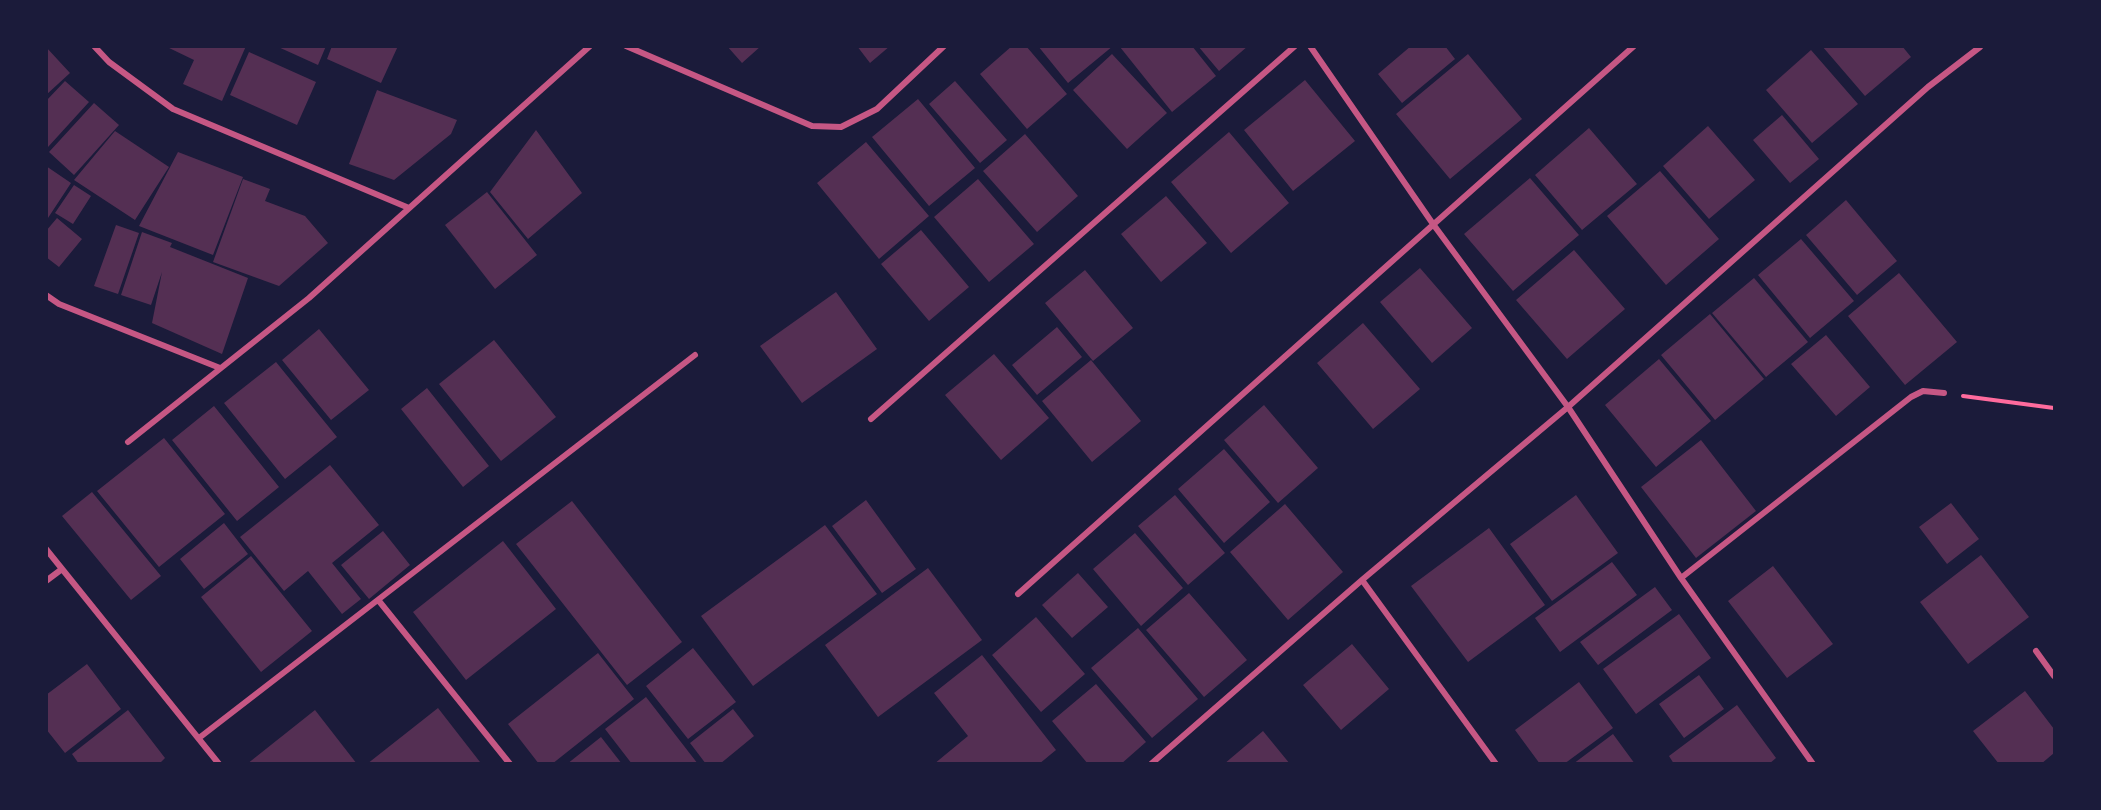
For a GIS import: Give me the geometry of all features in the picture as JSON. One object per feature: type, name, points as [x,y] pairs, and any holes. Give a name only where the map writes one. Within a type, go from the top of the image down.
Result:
[{"type":"street","points":[[94,46],[109,62],[172,109],[409,208]]},
{"type":"street","points":[[128,442],[309,298],[590,46]]},
{"type":"street","points":[[626,46],[812,126],[841,127],[877,109],[944,46]]},
{"type":"street","points":[[872,419],[1295,46]]},
{"type":"street","points":[[1310,46],[1433,224],[1569,407],[1681,578],[1813,764]]},
{"type":"street","points":[[1018,594],[1634,46]]},
{"type":"street","points":[[1151,764],[1362,580],[1569,407],[1928,87],[1980,47]]},
{"type":"street","points":[[46,295],[59,304],[220,368]]},
{"type":"street","points":[[199,738],[695,355]]},
{"type":"street","points":[[1681,578],[1911,397],[1923,391],[1944,393]]},
{"type":"street","points":[[46,549],[219,764]]},
{"type":"street","points":[[46,581],[63,568]]},
{"type":"street","points":[[1362,580],[1496,764]]},
{"type":"street","points":[[379,601],[510,764]]},
{"type":"street","points":[[2036,651],[2055,676]]},
{"type":"path","points":[[1944,393],[2055,408]]},
{"type":"building","points":[[165,46],[246,46],[222,101],[183,84],[194,60]]},
{"type":"building","points":[[276,46],[326,46],[318,65]]},
{"type":"building","points":[[332,46],[398,46],[381,83],[327,59]]},
{"type":"building","points":[[727,46],[761,46],[742,63]]},
{"type":"building","points":[[857,46],[890,46],[870,63]]},
{"type":"building","points":[[1012,46],[1026,46],[1067,94],[1027,129],[980,74]]},
{"type":"building","points":[[1038,46],[1113,46],[1068,83]]},
{"type":"building","points":[[1192,46],[1216,76],[1172,112],[1120,47]]},
{"type":"building","points":[[1198,46],[1248,46],[1219,71]]},
{"type":"building","points":[[1411,46],[1445,46],[1455,59],[1402,103],[1378,74]]},
{"type":"building","points":[[1822,46],[1902,46],[1911,57],[1865,96]]},
{"type":"building","points":[[46,47],[70,73],[46,95]]},
{"type":"building","points":[[1811,50],[1858,104],[1812,143],[1766,90]]},
{"type":"building","points":[[249,52],[316,82],[297,125],[230,95]]},
{"type":"building","points":[[1112,54],[1167,113],[1127,149],[1073,90]]},
{"type":"building","points":[[1468,54],[1522,119],[1450,179],[1396,114]]},
{"type":"building","points":[[1305,80],[1355,141],[1293,191],[1244,130]]},
{"type":"building","points":[[65,81],[89,102],[48,147],[46,101]]},
{"type":"building","points":[[955,81],[1007,140],[980,163],[929,104]]},
{"type":"building","points":[[377,90],[457,120],[451,134],[394,180],[349,164]]},
{"type":"building","points":[[918,99],[975,168],[929,206],[872,137]]},
{"type":"building","points":[[94,103],[119,125],[74,175],[49,152]]},
{"type":"building","points":[[1782,115],[1819,159],[1790,183],[1753,140]]},
{"type":"building","points":[[1708,126],[1755,180],[1709,219],[1663,166]]},
{"type":"building","points":[[1589,128],[1637,184],[1582,230],[1535,175]]},
{"type":"building","points":[[536,130],[582,193],[528,239],[490,192]]},
{"type":"building","points":[[115,131],[169,167],[135,220],[74,180]]},
{"type":"building","points":[[1229,132],[1289,203],[1231,253],[1171,182]]},
{"type":"building","points":[[1025,134],[1078,196],[1037,232],[983,171]]},
{"type":"building","points":[[866,142],[929,216],[879,259],[817,183]]},
{"type":"building","points":[[178,152],[243,177],[213,255],[139,226]]},
{"type":"building","points":[[46,166],[71,183],[46,221]]},
{"type":"building","points":[[1660,171],[1719,239],[1666,285],[1607,216]]},
{"type":"building","points":[[1530,178],[1579,235],[1513,291],[1464,234]]},
{"type":"building","points":[[243,179],[270,189],[265,201],[305,216],[328,243],[279,286],[213,262]]},
{"type":"building","points":[[978,179],[1034,244],[989,282],[934,217]]},
{"type":"building","points":[[74,185],[91,196],[73,224],[55,213]]},
{"type":"building","points":[[487,192],[537,255],[495,289],[445,225]]},
{"type":"building","points":[[1166,196],[1207,243],[1161,282],[1121,234]]},
{"type":"building","points":[[1846,200],[1897,261],[1857,295],[1806,235]]},
{"type":"building","points":[[57,218],[82,239],[59,267],[46,257],[46,231]]},
{"type":"building","points":[[116,225],[139,233],[118,294],[94,286]]},
{"type":"building","points":[[921,230],[969,287],[929,321],[881,264]]},
{"type":"building","points":[[142,232],[172,243],[170,247],[248,278],[222,354],[152,323],[162,272],[151,305],[121,295]]},
{"type":"building","points":[[1801,239],[1854,301],[1810,338],[1758,275]]},
{"type":"building","points":[[1574,250],[1625,309],[1567,359],[1516,300]]},
{"type":"building","points":[[1420,268],[1472,328],[1432,363],[1380,302]]},
{"type":"building","points":[[1085,270],[1133,328],[1093,361],[1045,303]]},
{"type":"building","points":[[1899,273],[1957,342],[1905,385],[1848,316]]},
{"type":"building","points":[[1754,278],[1808,342],[1766,377],[1712,313]]},
{"type":"building","points":[[836,292],[877,349],[802,403],[760,346]]},
{"type":"building","points":[[1710,314],[1764,379],[1715,420],[1661,355]]},
{"type":"building","points":[[1363,323],[1420,389],[1373,429],[1317,363]]},
{"type":"building","points":[[1057,327],[1082,357],[1037,395],[1012,365]]},
{"type":"building","points":[[319,329],[369,390],[331,420],[282,360]]},
{"type":"building","points":[[1826,335],[1870,387],[1836,416],[1791,364]]},
{"type":"building","points":[[494,340],[556,417],[501,461],[439,384]]},
{"type":"building","points":[[994,354],[1049,418],[1001,460],[945,395]]},
{"type":"building","points":[[1659,359],[1711,421],[1656,467],[1605,405]]},
{"type":"building","points":[[1091,360],[1141,421],[1092,462],[1042,401]]},
{"type":"building","points":[[276,362],[337,437],[285,479],[224,403]]},
{"type":"building","points":[[427,388],[489,466],[463,487],[401,409]]},
{"type":"building","points":[[1264,405],[1318,468],[1278,503],[1224,440]]},
{"type":"building","points":[[214,406],[279,487],[237,521],[172,440]]},
{"type":"building","points":[[164,438],[225,514],[159,567],[97,491]]},
{"type":"building","points":[[1701,440],[1756,511],[1696,558],[1641,487]]},
{"type":"building","points":[[1224,449],[1270,502],[1224,543],[1178,489]]},
{"type":"building","points":[[330,465],[379,525],[332,563],[361,599],[342,614],[308,571],[284,591],[240,537]]},
{"type":"building","points":[[92,492],[161,576],[131,600],[62,516]]},
{"type":"building","points":[[1175,495],[1225,553],[1188,585],[1138,526]]},
{"type":"building","points":[[1576,495],[1618,553],[1552,601],[1510,544]]},
{"type":"building","points":[[866,500],[916,569],[882,593],[832,526]]},
{"type":"building","points":[[572,501],[682,642],[627,685],[516,544]]},
{"type":"building","points":[[1951,503],[1979,539],[1947,564],[1919,527]]},
{"type":"building","points":[[1285,504],[1343,572],[1288,620],[1230,552]]},
{"type":"building","points":[[224,523],[248,554],[204,589],[180,559]]},
{"type":"building","points":[[825,525],[877,594],[753,686],[701,616]]},
{"type":"building","points":[[1489,528],[1545,605],[1468,662],[1411,586]]},
{"type":"building","points":[[383,531],[410,565],[369,599],[341,565]]},
{"type":"building","points":[[1135,533],[1183,588],[1141,626],[1093,569]]},
{"type":"building","points":[[503,541],[556,609],[466,680],[413,612]]},
{"type":"building","points":[[1981,555],[2029,617],[1968,664],[1920,602]]},
{"type":"building","points":[[251,556],[312,631],[261,672],[201,597]]},
{"type":"building","points":[[1612,562],[1637,595],[1560,652],[1535,618]]},
{"type":"building","points":[[1773,566],[1833,644],[1787,678],[1728,601]]},
{"type":"building","points":[[928,568],[982,640],[878,717],[825,645]]},
{"type":"building","points":[[1078,573],[1108,607],[1072,638],[1042,605]]},
{"type":"building","points":[[1655,587],[1672,610],[1598,665],[1580,642]]},
{"type":"building","points":[[1189,593],[1247,660],[1204,697],[1146,630]]},
{"type":"building","points":[[1679,614],[1711,658],[1636,714],[1603,669]]},
{"type":"building","points":[[1036,617],[1085,674],[1041,712],[992,655]]},
{"type":"building","points":[[1138,628],[1198,699],[1152,738],[1091,668]]},
{"type":"building","points":[[1352,644],[1389,689],[1341,730],[1303,685]]},
{"type":"building","points":[[693,648],[736,702],[688,739],[646,686]]},
{"type":"building","points":[[598,653],[634,699],[552,764],[539,764],[508,724]]},
{"type":"building","points":[[982,655],[1056,750],[1039,764],[934,764],[968,736],[934,693]]},
{"type":"building","points":[[87,664],[121,709],[65,753],[46,729],[46,695]]},
{"type":"building","points":[[1699,675],[1724,709],[1684,738],[1659,704]]},
{"type":"building","points":[[1579,682],[1613,728],[1564,764],[1540,764],[1515,730]]},
{"type":"building","points":[[1096,684],[1146,742],[1121,764],[1088,764],[1052,721]]},
{"type":"building","points":[[2025,691],[2054,729],[2054,753],[2041,764],[1999,764],[1973,731]]},
{"type":"building","points":[[646,697],[698,764],[632,764],[605,729]]},
{"type":"building","points":[[1737,705],[1776,758],[1769,764],[1674,764],[1669,756]]},
{"type":"building","points":[[438,708],[480,762],[367,764]]},
{"type":"building","points":[[733,709],[754,736],[720,764],[706,764],[690,743]]},
{"type":"building","points":[[128,710],[165,758],[159,764],[79,764],[72,754]]},
{"type":"building","points":[[315,710],[357,764],[247,764]]},
{"type":"building","points":[[1263,731],[1290,764],[1224,764]]},
{"type":"building","points":[[1613,734],[1635,764],[1573,764]]},
{"type":"building","points":[[601,737],[622,764],[567,764]]}]
